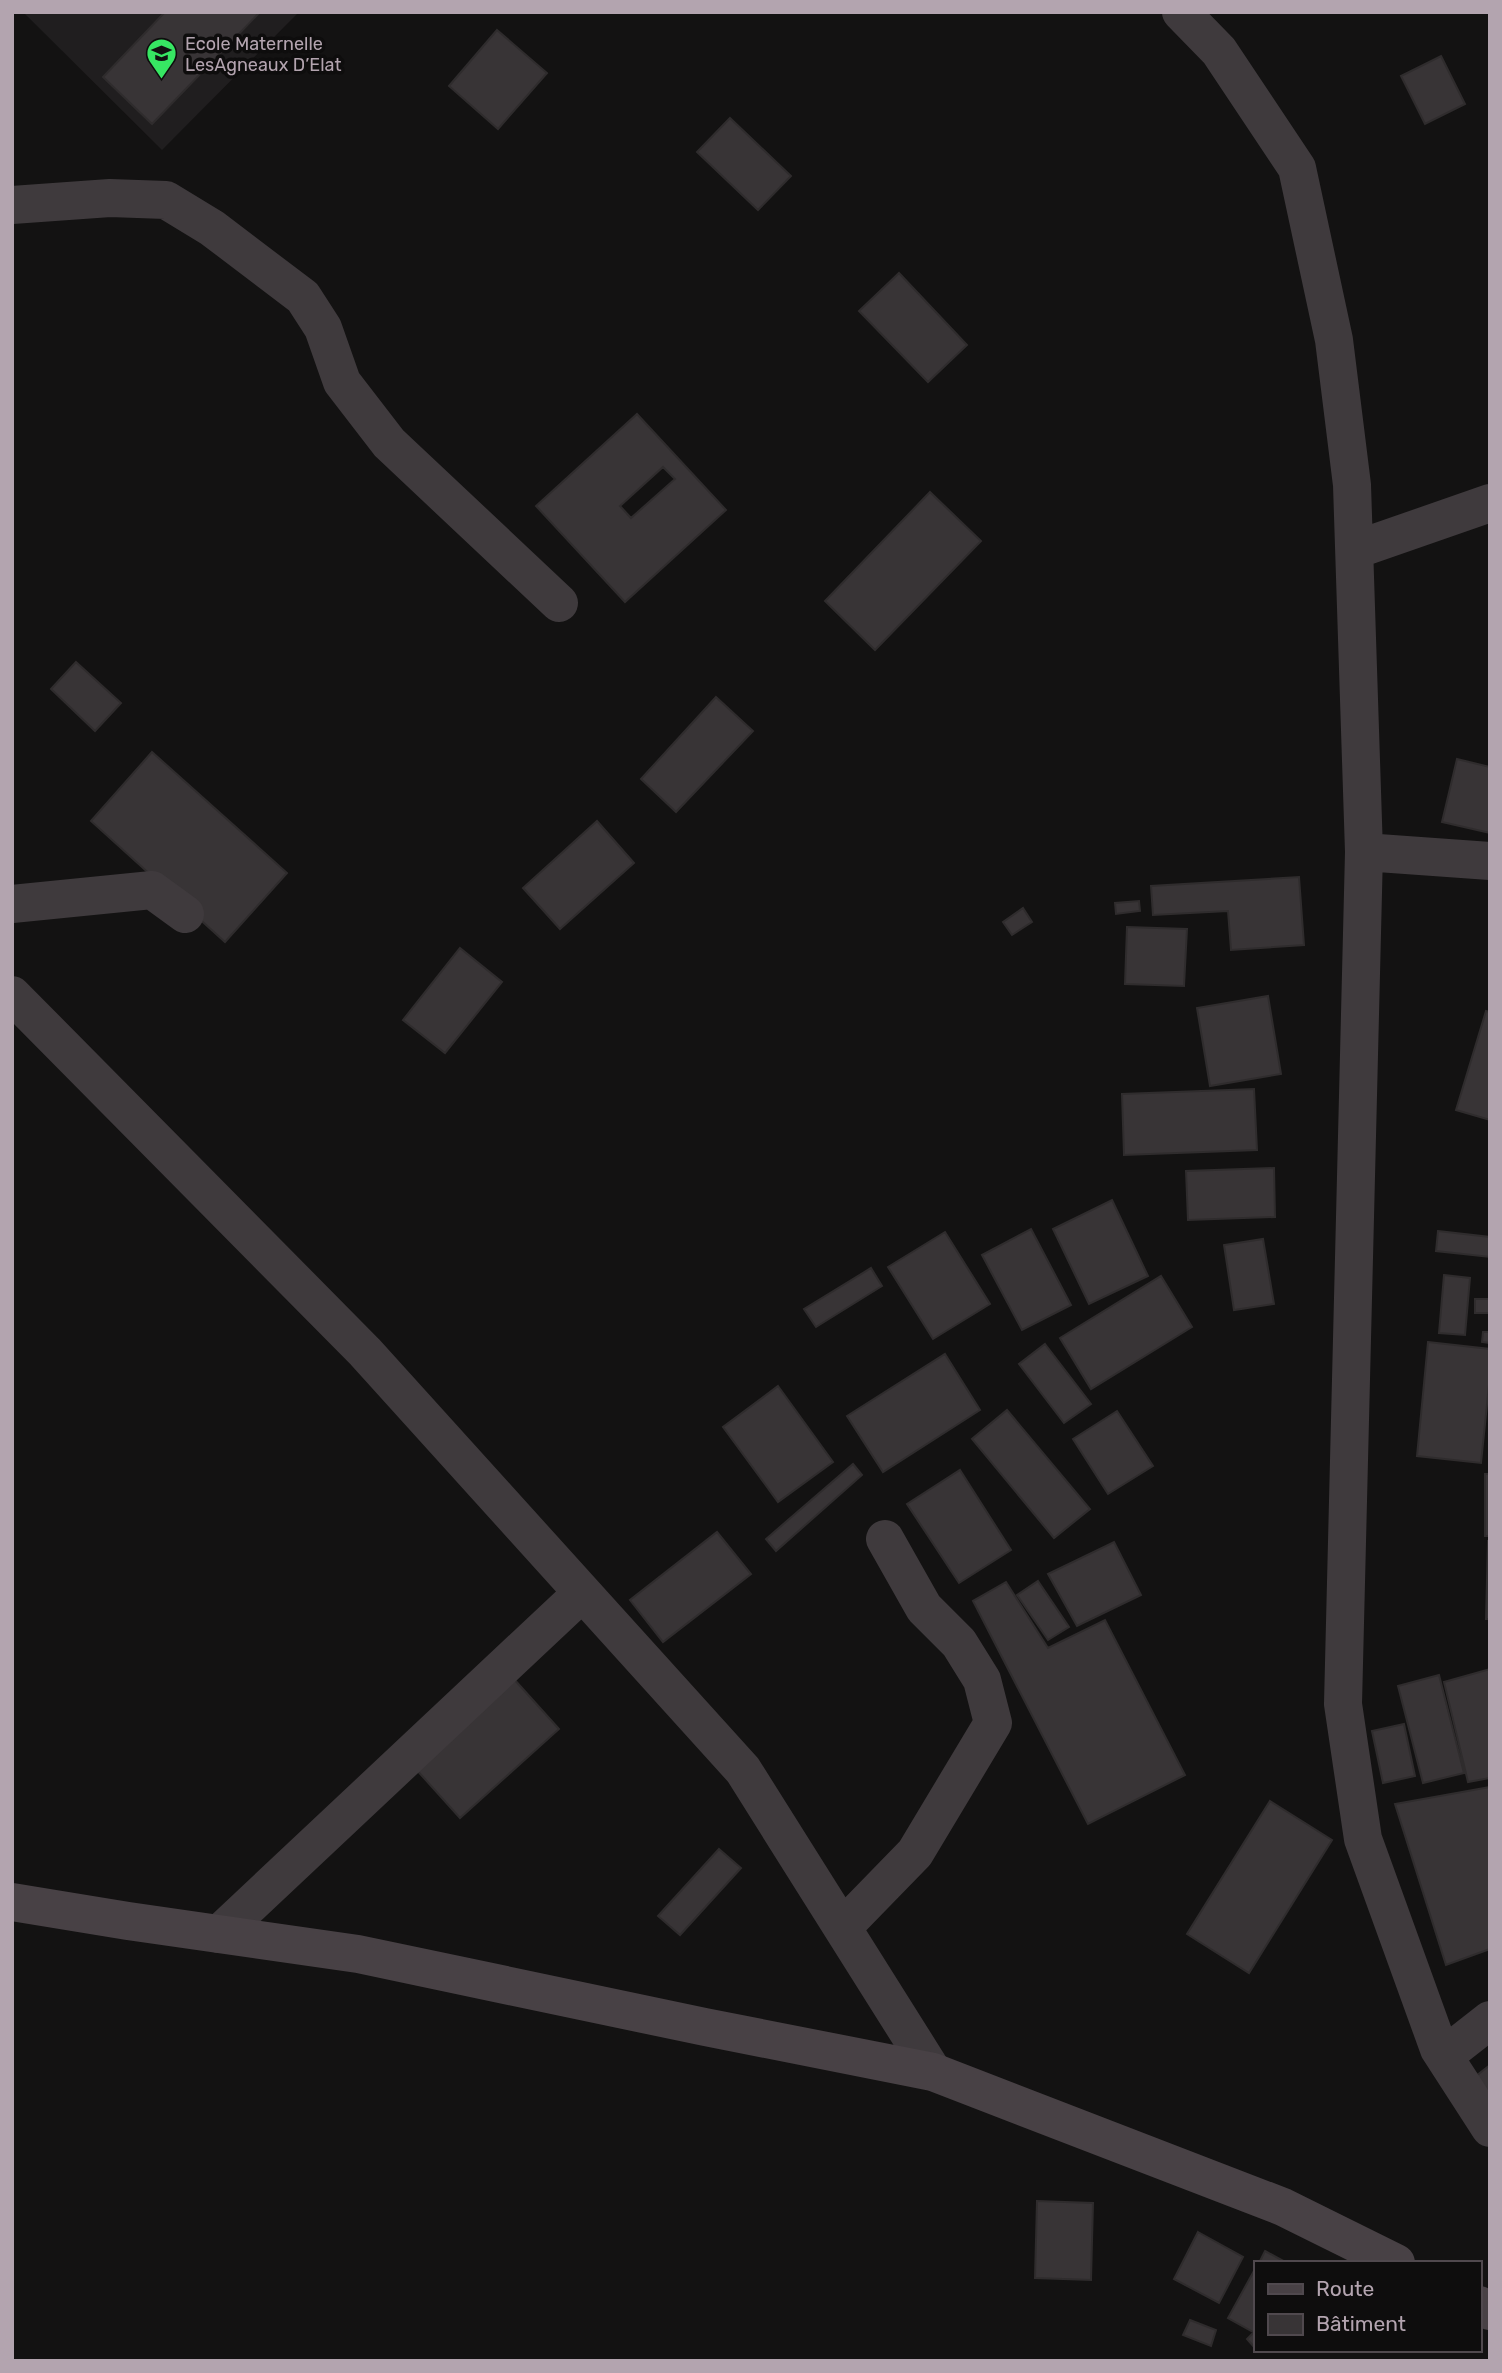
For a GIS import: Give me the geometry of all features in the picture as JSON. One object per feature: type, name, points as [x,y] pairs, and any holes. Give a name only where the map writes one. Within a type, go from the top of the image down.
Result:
[{"type":"main road","points":[[12,1902],[358,1954],[933,2072],[1283,2207],[1392,2261]]},
{"type":"street","points":[[1181,12],[1219,51],[1297,168],[1334,340],[1352,485],[1364,852],[1343,1704],[1363,1839],[1444,2056],[1490,2128]]},
{"type":"street","points":[[12,205],[110,198],[166,200],[212,228],[303,297],[323,328],[342,382],[388,443],[559,603]]},
{"type":"street","points":[[1355,550],[1490,503]]},
{"type":"street","points":[[1364,852],[1490,861]]},
{"type":"street","points":[[12,904],[152,890],[185,914]]},
{"type":"street","points":[[12,995],[365,1352],[743,1770],[933,2072]]},
{"type":"street","points":[[843,1927],[915,1853],[993,1723],[982,1680],[959,1643],[923,1608],[885,1539]]},
{"type":"street","points":[[219,1934],[582,1593]]},
{"type":"street","points":[[1444,2056],[1490,2020]]},
{"type":"shaded area","name":"Ecole Maternelle LesAgneaux D’Elat","points":[[23,12],[299,12],[162,150]]},
{"type":"building","points":[[165,12],[260,12],[152,124],[103,77]]},
{"type":"building","points":[[497,30],[547,73],[498,129],[449,86]]},
{"type":"building","points":[[1441,56],[1465,104],[1425,124],[1401,76]]},
{"type":"building","points":[[730,118],[791,176],[758,210],[697,152]]},
{"type":"building","points":[[899,273],[967,345],[928,382],[859,311]]},
{"type":"building","points":[[637,414],[726,510],[625,602],[536,506]],"holes":[[[663,467],[675,479],[631,518],[620,506]]]},
{"type":"building","points":[[930,492],[981,541],[875,650],[825,601]]},
{"type":"building","points":[[76,662],[121,703],[95,731],[51,689]]},
{"type":"building","points":[[716,697],[753,731],[676,812],[641,779]]},
{"type":"building","points":[[152,752],[287,873],[225,942],[91,821]]},
{"type":"building","points":[[1457,759],[1490,767],[1490,833],[1442,822]]},
{"type":"building","points":[[597,821],[634,863],[560,929],[523,888]]},
{"type":"building","points":[[1299,877],[1304,945],[1231,950],[1228,911],[1153,915],[1151,886]]},
{"type":"building","points":[[1139,901],[1140,911],[1116,914],[1115,903]]},
{"type":"building","points":[[1023,908],[1032,922],[1012,935],[1003,922]]},
{"type":"building","points":[[1127,927],[1187,929],[1184,986],[1125,984]]},
{"type":"building","points":[[460,948],[502,982],[445,1053],[403,1020]]},
{"type":"building","points":[[1268,996],[1281,1074],[1210,1086],[1197,1008]]},
{"type":"building","points":[[1486,1011],[1490,1012],[1490,1120],[1456,1110]]},
{"type":"building","points":[[1254,1089],[1257,1150],[1124,1155],[1122,1094]]},
{"type":"building","points":[[1274,1168],[1275,1217],[1188,1220],[1186,1171]]},
{"type":"building","points":[[1112,1200],[1148,1276],[1089,1304],[1053,1229]]},
{"type":"building","points":[[1031,1229],[1071,1305],[1022,1330],[982,1255]]},
{"type":"building","points":[[1438,1231],[1490,1237],[1490,1257],[1436,1251]]},
{"type":"building","points":[[945,1232],[990,1304],[933,1339],[888,1267]]},
{"type":"building","points":[[1263,1239],[1274,1304],[1234,1310],[1224,1245]]},
{"type":"building","points":[[871,1268],[882,1286],[816,1327],[804,1309]]},
{"type":"building","points":[[1444,1275],[1470,1278],[1465,1335],[1439,1333]]},
{"type":"building","points":[[1161,1276],[1192,1327],[1091,1389],[1060,1338]]},
{"type":"building","points":[[1475,1299],[1490,1299],[1490,1313],[1475,1313]]},
{"type":"building","points":[[1483,1332],[1490,1332],[1490,1343],[1482,1342]]},
{"type":"building","points":[[1428,1342],[1490,1349],[1481,1463],[1417,1456]]},
{"type":"building","points":[[1045,1344],[1091,1404],[1064,1423],[1019,1364]]},
{"type":"building","points":[[945,1354],[980,1410],[883,1472],[847,1416]]},
{"type":"building","points":[[778,1386],[833,1462],[778,1502],[723,1427]]},
{"type":"building","points":[[1007,1410],[1090,1509],[1054,1538],[972,1439]]},
{"type":"building","points":[[1117,1411],[1153,1466],[1108,1494],[1073,1439]]},
{"type":"building","points":[[853,1464],[862,1475],[776,1551],[766,1539]]},
{"type":"building","points":[[960,1470],[1011,1550],[959,1583],[907,1504]]},
{"type":"building","points":[[1485,1474],[1490,1474],[1490,1536],[1485,1536]]},
{"type":"building","points":[[717,1532],[751,1574],[663,1642],[630,1600]]},
{"type":"building","points":[[1488,1541],[1490,1619],[1486,1619]]},
{"type":"building","points":[[1114,1542],[1141,1595],[1077,1626],[1048,1574]]},
{"type":"building","points":[[1038,1581],[1069,1627],[1048,1640],[1017,1595]]},
{"type":"building","points":[[1006,1582],[1048,1648],[1105,1620],[1185,1775],[1088,1824],[973,1601]]},
{"type":"building","points":[[1490,1669],[1490,1778],[1468,1782],[1444,1682]]},
{"type":"building","points":[[1439,1675],[1464,1773],[1423,1783],[1398,1686]]},
{"type":"building","points":[[513,1678],[559,1729],[460,1818],[414,1767]]},
{"type":"building","points":[[1404,1724],[1415,1776],[1383,1783],[1372,1731]]},
{"type":"building","points":[[1490,1787],[1490,1949],[1446,1965],[1395,1804]]},
{"type":"building","points":[[1270,1801],[1332,1840],[1249,1973],[1187,1934]]},
{"type":"building","points":[[719,1849],[741,1868],[680,1935],[658,1916]]},
{"type":"building","points":[[1490,2065],[1490,2094],[1476,2076]]},
{"type":"building","points":[[1037,2201],[1093,2203],[1091,2280],[1035,2278]]},
{"type":"building","points":[[1198,2232],[1243,2257],[1219,2303],[1174,2279]]},
{"type":"building","points":[[1265,2251],[1283,2261],[1260,2261]]},
{"type":"building","points":[[1254,2271],[1254,2332],[1228,2318]]},
{"type":"building","points":[[1190,2320],[1216,2330],[1211,2346],[1183,2335]]},
{"type":"building","points":[[1254,2334],[1254,2347],[1247,2339]]},
{"type":"place","name":"Ecole Maternelle LesAgneaux D’Elat","points":[[162,81]]}]
